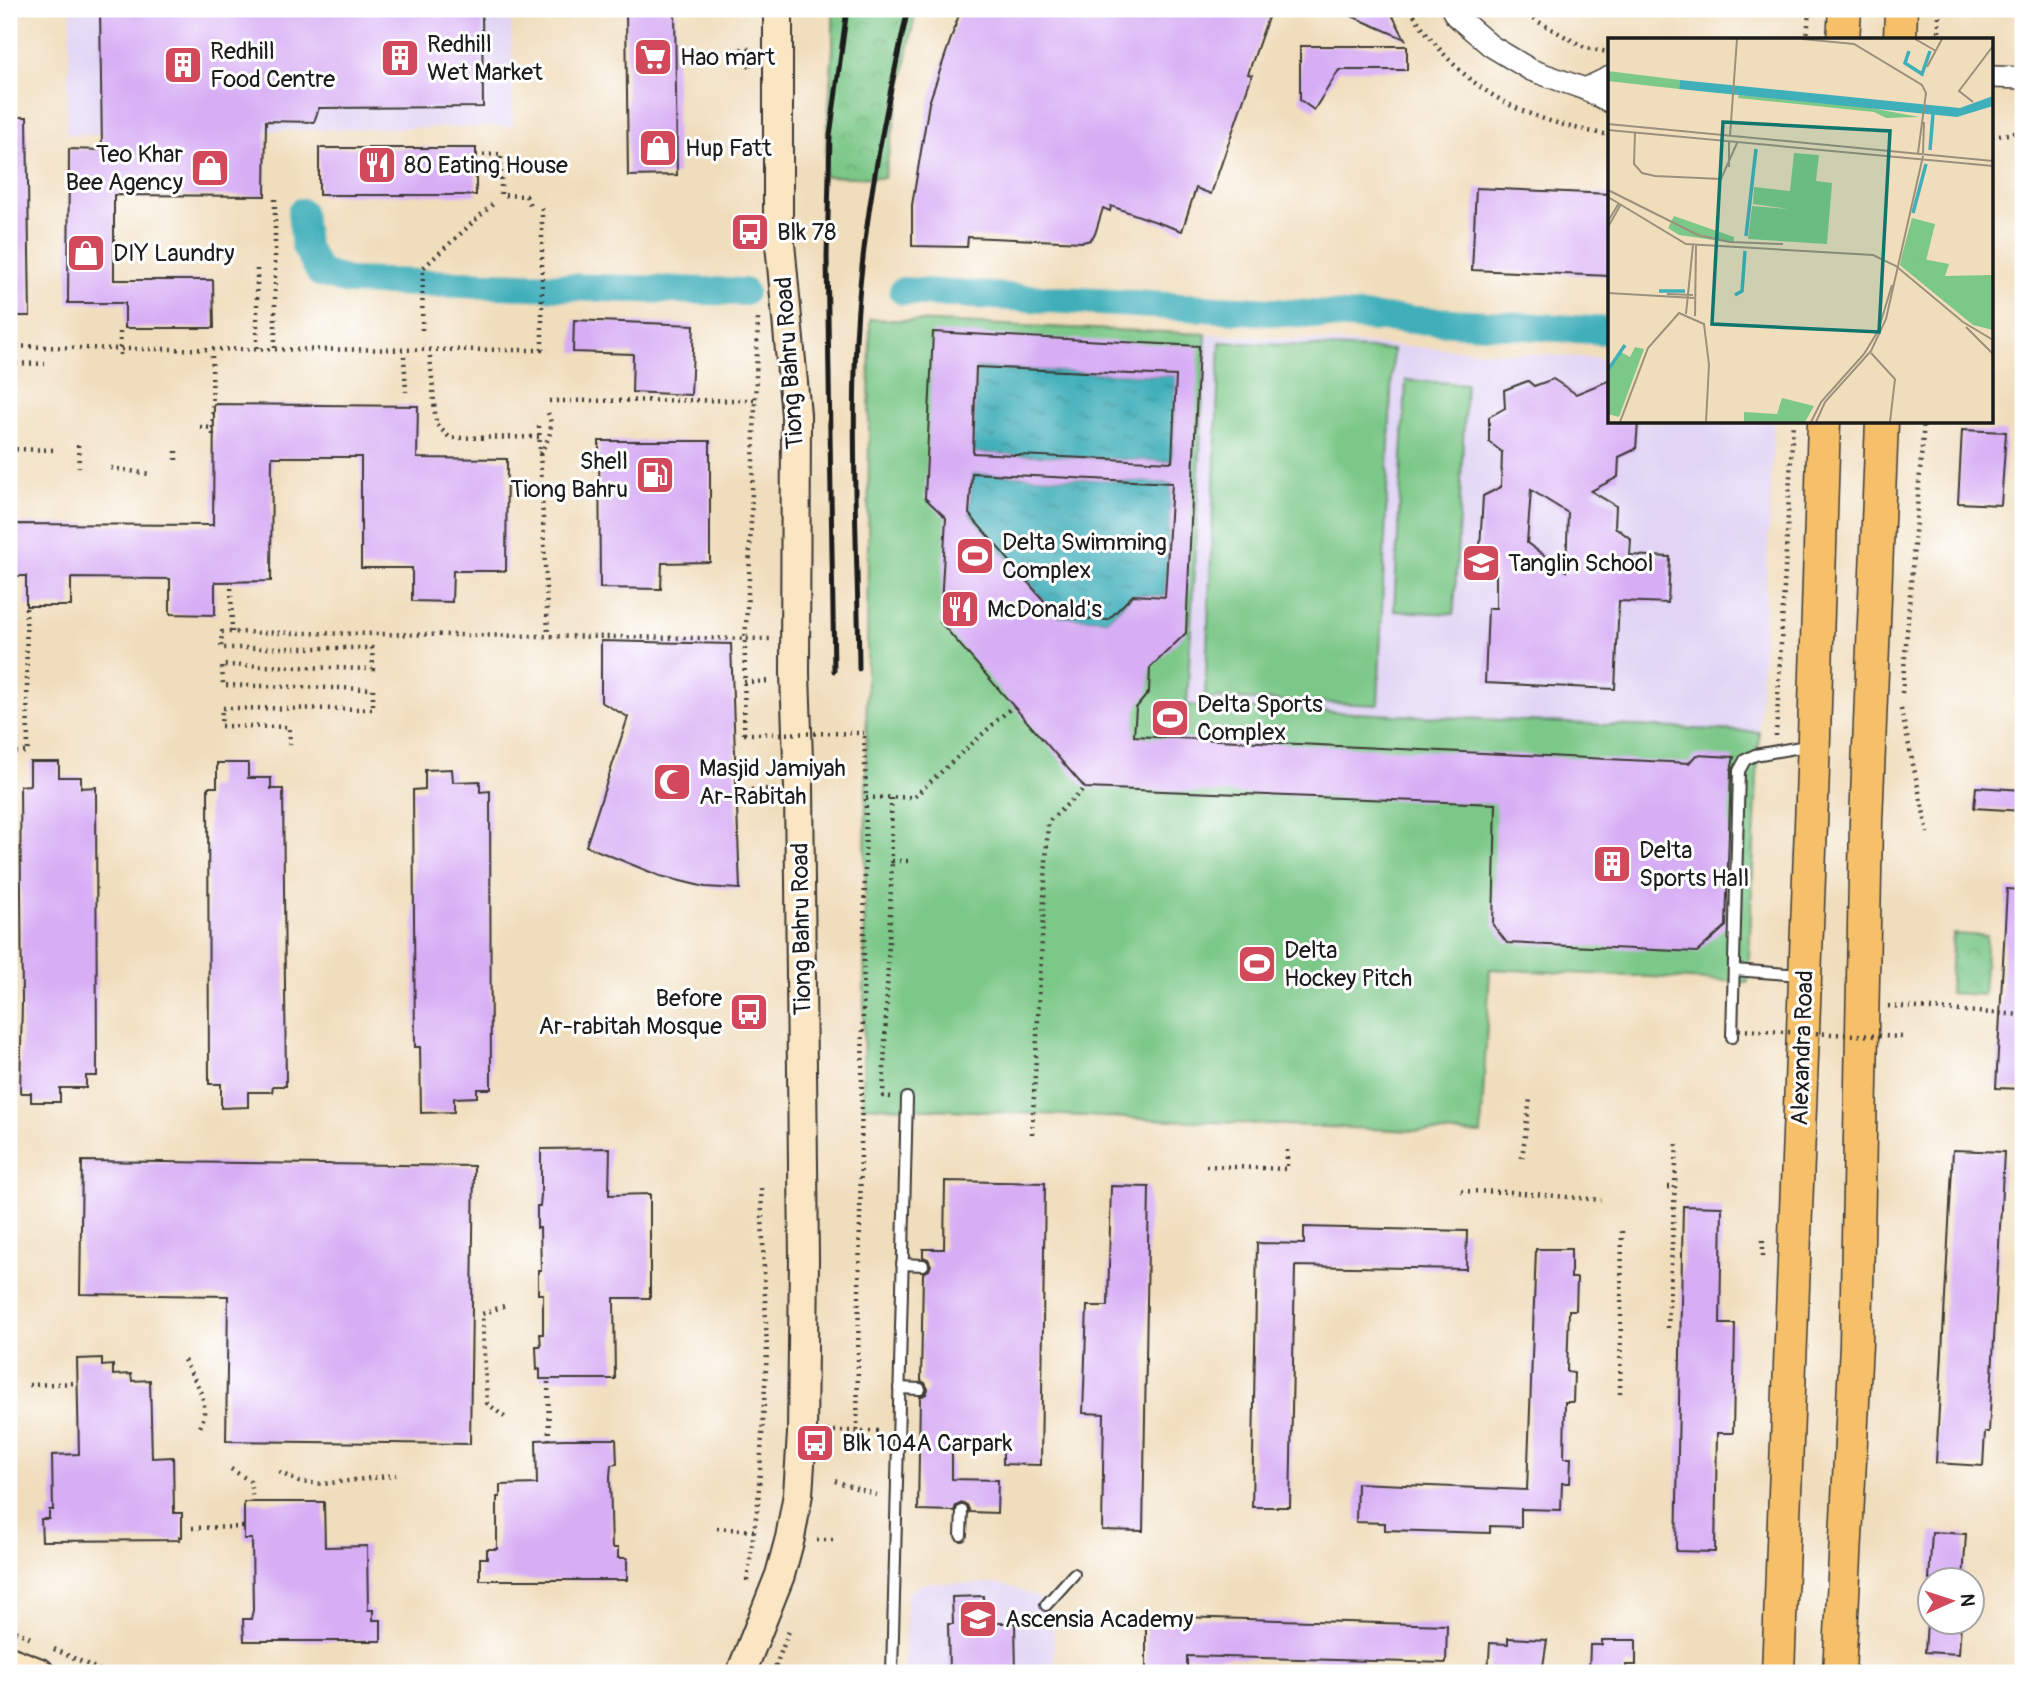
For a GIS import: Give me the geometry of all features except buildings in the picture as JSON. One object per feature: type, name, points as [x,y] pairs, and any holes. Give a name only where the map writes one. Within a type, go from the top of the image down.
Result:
[{"type":"main road","name":"Tiong Bahru Road","points":[[745,1668],[780,1575],[790,1538],[798,1494],[802,1434],[804,1259],[795,640],[796,415],[778,222],[778,9]]},
{"type":"main road","points":[[1843,38],[1845,9]]},
{"type":"main road","points":[[1900,38],[1901,9]]},
{"type":"main road","name":"Alexandra Road","points":[[1777,1673],[1814,745],[1824,424]]},
{"type":"main road","points":[[1839,1673],[1856,1344],[1867,808],[1882,424]]},
{"type":"main road","points":[[9,1661],[40,1673]]},
{"type":"street","points":[[1452,9],[1456,16],[1491,46],[1531,70],[1585,89],[1608,101]]},
{"type":"street","points":[[1994,77],[2023,78]]},
{"type":"street","points":[[1585,89],[1608,78]]},
{"type":"lane","points":[[1735,1033],[1739,771],[1745,760],[1755,755],[1814,745]]},
{"type":"lane","points":[[1734,970],[1805,975]]},
{"type":"lane","points":[[892,1673],[907,1098]]},
{"type":"lane","points":[[902,1264],[923,1265]]},
{"type":"lane","points":[[899,1388],[920,1389]]},
{"type":"lane","points":[[961,1535],[962,1511]]},
{"type":"lane","points":[[1045,1605],[1074,1574]]},
{"type":"path","points":[[1410,9],[1444,56],[1482,90],[1527,115],[1575,129],[1608,135]]},
{"type":"path","points":[[1523,9],[1537,21],[1586,48],[1608,53]]},
{"type":"path","points":[[1807,38],[1810,9]]},
{"type":"path","points":[[1939,9],[1939,38]]},
{"type":"path","points":[[755,68],[752,49],[740,49],[756,77]]},
{"type":"path","points":[[1994,136],[2023,132]]},
{"type":"path","points":[[476,155],[501,154],[501,195],[526,196],[530,205]]},
{"type":"path","points":[[275,199],[275,348]]},
{"type":"path","points":[[422,330],[423,268],[494,203]]},
{"type":"path","points":[[542,205],[542,350]]},
{"type":"path","points":[[257,269],[257,348]]},
{"type":"path","points":[[758,318],[745,639],[744,734],[864,733],[866,798],[857,1431]]},
{"type":"path","points":[[120,332],[120,352]]},
{"type":"path","points":[[9,346],[120,352],[257,348],[548,350]]},
{"type":"path","points":[[212,356],[212,440]]},
{"type":"path","points":[[404,356],[406,392]]},
{"type":"path","points":[[430,356],[436,424],[450,438],[539,437]]},
{"type":"path","points":[[9,363],[45,364]]},
{"type":"path","points":[[549,401],[754,400]]},
{"type":"path","points":[[540,455],[552,432],[548,413]]},
{"type":"path","points":[[1775,751],[1793,424]]},
{"type":"path","points":[[1924,424],[1901,710],[1928,833]]},
{"type":"path","points":[[539,426],[548,635]]},
{"type":"path","points":[[200,427],[212,428]]},
{"type":"path","points":[[78,445],[79,467]]},
{"type":"path","points":[[9,449],[58,450]]},
{"type":"path","points":[[176,450],[176,460]]},
{"type":"path","points":[[111,468],[149,474]]},
{"type":"path","points":[[231,581],[232,632]]},
{"type":"path","points":[[9,752],[28,752],[26,606]]},
{"type":"path","points":[[290,746],[289,727],[221,726],[222,708],[373,709],[373,689],[223,685],[222,665],[373,669],[372,648],[221,648],[222,632],[795,640]]},
{"type":"path","points":[[866,798],[914,797],[1013,706]]},
{"type":"path","points":[[1032,1134],[1048,822],[1086,788]]},
{"type":"path","points":[[891,798],[892,861],[883,1096],[907,1098]]},
{"type":"path","points":[[892,861],[913,861]]},
{"type":"path","points":[[1889,1006],[2023,1015]]},
{"type":"path","points":[[1735,1033],[1903,1037]]},
{"type":"path","points":[[1522,1158],[1530,1098]]},
{"type":"path","points":[[1668,1328],[1677,1143]]},
{"type":"path","points":[[1206,1166],[1287,1169],[1287,1146]]},
{"type":"path","points":[[1668,1187],[1675,1187]]},
{"type":"path","points":[[746,1591],[754,1531],[767,1352],[761,1188]]},
{"type":"path","points":[[1461,1191],[1601,1200]]},
{"type":"path","points":[[1620,1394],[1622,1228]]},
{"type":"path","points":[[504,1306],[482,1314],[487,1403],[507,1419]]},
{"type":"path","points":[[184,1360],[205,1402],[206,1413],[199,1429]]},
{"type":"path","points":[[548,1382],[548,1439]]},
{"type":"path","points":[[29,1385],[78,1383]]},
{"type":"path","points":[[816,1431],[871,1431]]},
{"type":"path","points":[[231,1469],[250,1481],[253,1500]]},
{"type":"path","points":[[279,1472],[299,1482],[323,1484],[396,1475]]},
{"type":"path","points":[[835,1481],[897,1502]]},
{"type":"path","points":[[192,1528],[244,1527]]},
{"type":"path","points":[[717,1528],[754,1531]]},
{"type":"path","points":[[822,1540],[837,1540]]},
{"type":"shaded area","points":[[71,9],[511,9],[513,126],[66,135]]},
{"type":"shaded area","name":"Tanglin School","points":[[1206,334],[1608,359],[1608,424],[1774,424],[1759,732],[1187,705]]},
{"type":"shaded area","name":"Ascensia Academy","points":[[923,1583],[1002,1584],[1036,1596],[1046,1605],[1054,1633],[1054,1673],[904,1673],[907,1593]]},
{"type":"green space","points":[[833,9],[916,9],[884,178],[824,176]]},
{"type":"green space","name":"Delta Sports Complex","points":[[870,319],[1206,334],[1187,705],[1759,732],[1748,982],[1490,969],[1481,1134],[863,1106]]},
{"type":"green space","points":[[1220,342],[1393,350],[1378,705],[1205,698]]},
{"type":"green space","points":[[1406,380],[1466,384],[1454,614],[1394,611]]},
{"type":"green space","points":[[1953,934],[1987,936],[1983,995],[1949,993]]},
{"type":"water","points":[[976,367],[1176,376],[1172,462],[973,453]]},
{"type":"water","points":[[972,473],[1172,483],[1165,597],[1133,595],[1108,620],[1058,617],[969,514]]},
{"type":"waterway","points":[[301,212],[305,246],[320,273],[348,281],[744,292]]},
{"type":"waterway","points":[[903,291],[1608,331]]},
{"type":"railway","points":[[834,671],[827,257],[830,136],[847,9]]},
{"type":"railway","points":[[859,669],[854,445],[860,280],[872,189],[908,9]]},
{"type":"place","name":"Hao mart","points":[[653,57]]},
{"type":"place","name":"Redhill Wet Market","points":[[400,58]]},
{"type":"place","name":"Redhill Food Centre","points":[[183,65]]},
{"type":"place","name":"Hup Fatt","points":[[658,148]]},
{"type":"place","name":"80 Eating House","points":[[377,165]]},
{"type":"place","name":"Teo Khar Bee Agency","points":[[210,168]]},
{"type":"place","name":"Blk 78","points":[[750,232]]},
{"type":"place","name":"DIY Laundry","points":[[86,253]]},
{"type":"place","name":"Shell Tiong Bahru","points":[[655,475]]},
{"type":"place","name":"Delta Swimming Complex","points":[[975,556]]},
{"type":"place","name":"Tanglin School","points":[[1481,563]]},
{"type":"place","name":"McDonald's","points":[[960,609]]},
{"type":"place","name":"Delta Sports Complex","points":[[1170,718]]},
{"type":"place","name":"Masjid Jamiyah Ar-Rabitah","points":[[672,782]]},
{"type":"place","name":"Delta Sports Hall","points":[[1612,864]]},
{"type":"place","name":"Delta Hockey Pitch","points":[[1257,964]]},
{"type":"place","name":"Before Ar-rabitah Mosque","points":[[749,1012]]},
{"type":"place","name":"Blk 104A Carpark","points":[[815,1443]]},
{"type":"place","name":"Ascensia Academy","points":[[978,1619]]}]
